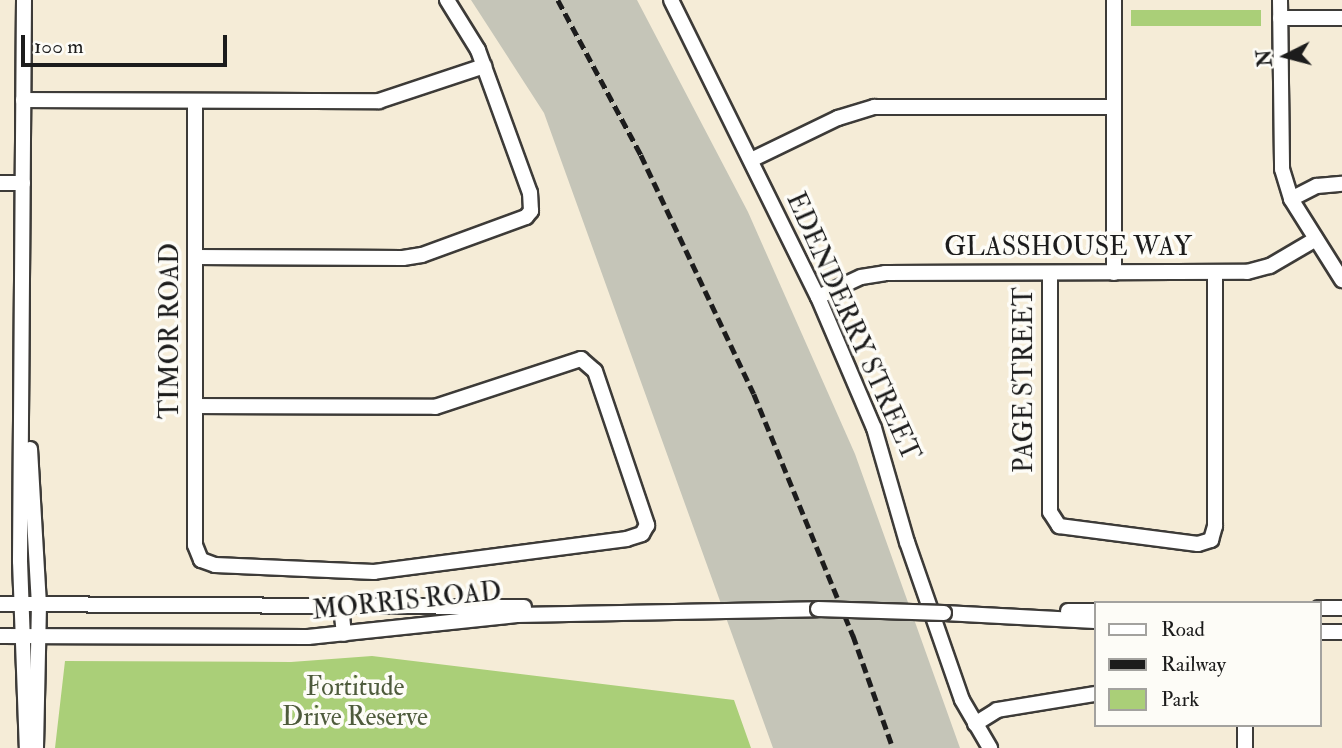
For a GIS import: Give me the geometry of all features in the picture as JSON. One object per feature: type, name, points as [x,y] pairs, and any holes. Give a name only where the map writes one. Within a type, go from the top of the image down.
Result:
[{"type":"street","points":[[24,0],[22,604],[27,748]]},
{"type":"street","points":[[195,257],[422,255],[516,222],[531,211],[530,193],[484,66],[447,0]]},
{"type":"street","name":"EDENDERRY STREET","points":[[671,0],[818,297],[874,428],[907,542],[975,724],[990,748]]},
{"type":"street","points":[[1114,0],[1114,273]]},
{"type":"street","points":[[1280,0],[1280,154],[1292,199],[1342,280]]},
{"type":"street","points":[[1280,18],[1342,18]]},
{"type":"street","points":[[23,100],[379,101],[484,66]]},
{"type":"street","name":"TIMOR ROAD","points":[[195,101],[195,257],[195,406],[195,545],[201,560],[215,565],[374,572],[444,566],[635,537],[642,534],[647,516],[595,371],[580,359],[435,407],[195,406]]},
{"type":"street","points":[[751,160],[838,118],[874,107],[1114,107]]},
{"type":"street","points":[[0,183],[23,183]]},
{"type":"street","points":[[1292,199],[1317,186],[1342,184]]},
{"type":"street","name":"GLASSHOUSE WAY","points":[[818,297],[861,277],[885,273],[1216,273],[1262,268],[1316,239]]},
{"type":"street","name":"PAGE STREET","points":[[1050,273],[1050,512],[1059,526],[1198,544],[1211,540],[1215,526],[1216,273]]},
{"type":"street","points":[[22,375],[36,507],[39,604],[36,748]]},
{"type":"street","name":"MORRIS ROAD","points":[[0,604],[818,609],[1094,621]]},
{"type":"street","points":[[341,606],[344,634]]},
{"type":"street","points":[[1321,608],[1342,608]]},
{"type":"street","name":"MORRIS ROAD","points":[[0,636],[344,634],[517,615],[818,609]]},
{"type":"street","name":"MORRIS ROAD","points":[[944,613],[1094,611]]},
{"type":"street","points":[[1321,632],[1342,632]]},
{"type":"street","points":[[975,724],[997,710],[1094,694]]},
{"type":"street","points":[[1245,727],[1245,748]]},
{"type":"shaded area","points":[[471,0],[637,0],[748,212],[855,454],[960,748],[773,748],[544,113]]},
{"type":"green space","points":[[1131,10],[1261,10],[1261,26],[1131,26]]},
{"type":"green space","name":"Fortitude Drive Reserve","points":[[372,656],[734,700],[751,748],[55,748],[65,661],[291,662]]},
{"type":"railway","points":[[558,0],[641,155],[754,394],[853,635],[893,748]]}]
